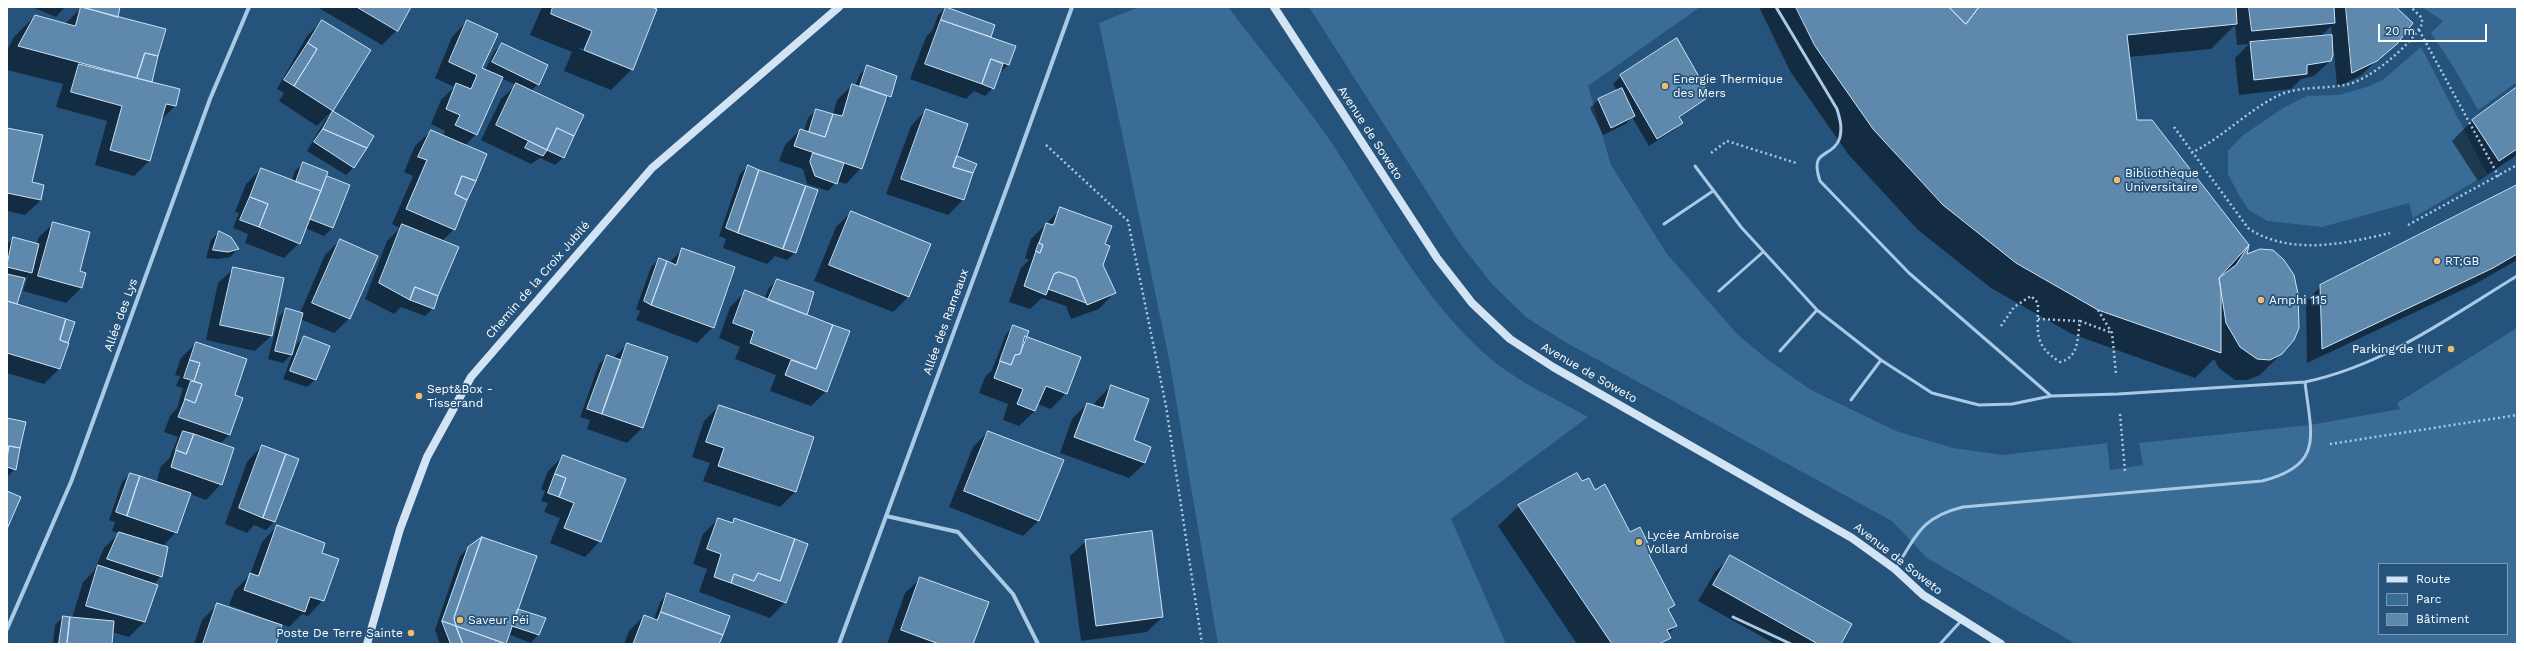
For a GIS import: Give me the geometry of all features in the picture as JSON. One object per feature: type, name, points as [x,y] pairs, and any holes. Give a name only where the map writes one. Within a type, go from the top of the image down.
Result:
[{"type":"street","name":"Allée des Lys","points":[[7,629],[71,482],[210,98],[249,7]]},
{"type":"street","name":"Chemin de la Croix Jubilé","points":[[367,644],[400,529],[427,457],[470,376],[652,168],[839,7]]},
{"type":"street","name":"Allée des Rameaux","points":[[839,644],[1072,7]]},
{"type":"street","name":"Avenue de Soweto","points":[[1274,7],[1437,258],[1472,302],[1510,339],[1553,367],[1832,526],[1895,569],[1923,595],[1961,621],[2001,644]]},
{"type":"street","points":[[886,516],[958,532],[1014,594],[1038,644]]},
{"type":"lane","points":[[1776,7],[1837,109],[1842,126],[1838,141],[1819,158],[1816,170],[1820,181],[1909,273],[2051,396]]},
{"type":"lane","points":[[1694,166],[1763,252],[1818,310],[1881,360],[1932,393],[1979,405],[2012,404],[2051,396],[2118,394],[2305,382],[2348,371],[2395,351],[2517,276]]},
{"type":"lane","points":[[1664,224],[1713,191]]},
{"type":"lane","points":[[1719,291],[1763,252]]},
{"type":"lane","points":[[1780,351],[1818,310]]},
{"type":"lane","points":[[1851,400],[1881,360]]},
{"type":"lane","points":[[1895,569],[1921,529],[1944,512],[1964,507],[2262,481],[2283,476],[2301,465],[2310,447],[2310,425],[2305,382]]},
{"type":"lane","points":[[1733,617],[1791,644]]},
{"type":"lane","points":[[1940,644],[1961,621]]},
{"type":"path","points":[[2191,153],[2206,146],[2254,109],[2279,96],[2295,90],[2348,85],[2378,68],[2400,52],[2419,30],[2422,18],[2411,7]]},
{"type":"path","points":[[2419,30],[2498,177]]},
{"type":"path","points":[[2174,127],[2191,153],[2248,228],[2267,239],[2286,244],[2334,244],[2390,233]]},
{"type":"path","points":[[1029,128],[1128,221],[1166,406],[1202,644]]},
{"type":"path","points":[[1727,141],[1816,170]]},
{"type":"path","points":[[2408,225],[2498,177],[2517,165]]},
{"type":"path","points":[[1993,347],[1998,330],[2014,307],[2031,296],[2038,303],[2037,333],[2043,349],[2060,362],[2067,360],[2074,353],[2080,321]]},
{"type":"path","points":[[2098,310],[2112,333],[2128,492]]},
{"type":"path","points":[[2038,319],[2080,321],[2112,333]]},
{"type":"path","points":[[2310,447],[2517,415]]},
{"type":"green space","points":[[1139,7],[1228,7],[1317,122],[1348,168],[1403,256],[1444,311],[1492,360],[1514,376],[1588,417],[1451,519],[1506,644],[1218,644],[1169,359],[1099,23]]},
{"type":"green space","points":[[1309,7],[1700,7],[1588,86],[1611,165],[1667,254],[1737,334],[1768,360],[1811,390],[1896,431],[1953,448],[2003,455],[2107,443],[2110,470],[2143,465],[2139,443],[2310,425],[2400,409],[2397,403],[2517,328],[2517,644],[2076,644],[1927,558],[1892,521],[1567,343],[1527,318],[1492,284],[1459,242]]},
{"type":"green space","points":[[2422,7],[2517,7],[2517,82],[2478,110],[2453,66],[2431,33],[2443,21]]},
{"type":"green space","points":[[2421,47],[2487,174],[2413,218],[2409,203],[2322,227],[2267,221],[2249,210],[2228,174],[2228,151],[2242,136],[2283,108],[2307,96],[2339,95],[2367,87],[2384,79]]},
{"type":"building","points":[[81,7],[166,29],[158,56],[145,53],[137,78],[18,46],[35,15],[75,26]]},
{"type":"building","points":[[83,7],[120,7],[118,17]]},
{"type":"building","points":[[357,7],[411,7],[398,31]]},
{"type":"building","points":[[553,7],[651,7],[657,9],[633,70],[584,50],[592,31],[551,14]]},
{"type":"building","points":[[946,7],[995,25],[991,37],[941,20]]},
{"type":"building","points":[[1796,7],[1949,7],[1966,24],[1979,7],[2236,7],[2237,24],[2127,35],[2137,120],[2152,120],[2249,245],[2219,278],[2221,292],[2221,353],[2098,310],[2016,263],[1943,205],[1873,129],[1815,46]]},
{"type":"building","points":[[1949,7],[1979,7],[1966,24]]},
{"type":"building","points":[[2249,7],[2334,7],[2335,23],[2252,31]]},
{"type":"building","points":[[2346,7],[2396,7],[2413,23],[2397,44],[2377,61],[2352,73]]},
{"type":"building","points":[[322,20],[371,50],[333,111],[294,86],[317,49],[308,43]]},
{"type":"building","points":[[467,20],[498,34],[482,68],[503,77],[477,135],[455,125],[460,115],[446,109],[456,83],[471,89],[477,75],[449,62]]},
{"type":"building","points":[[941,20],[1016,46],[1009,65],[991,59],[982,84],[925,64]]},
{"type":"building","points":[[2332,35],[2333,55],[2331,61],[2307,65],[2307,74],[2254,80],[2250,42]]},
{"type":"building","name":"Energie Thermique des Mers","points":[[1677,38],[1710,96],[1679,117],[1683,123],[1657,139],[1620,75]]},
{"type":"building","points":[[308,43],[317,49],[294,86],[284,80]]},
{"type":"building","points":[[502,43],[548,65],[539,85],[492,62]]},
{"type":"building","points":[[145,53],[158,56],[152,82],[137,78]]},
{"type":"building","points":[[991,59],[1003,64],[994,89],[982,84]]},
{"type":"building","points":[[79,64],[180,89],[176,106],[166,104],[150,161],[110,150],[122,106],[71,92]]},
{"type":"building","points":[[867,65],[897,76],[891,97],[860,86]]},
{"type":"building","points":[[516,83],[584,115],[574,136],[557,128],[547,150],[496,125]]},
{"type":"building","points":[[852,84],[887,96],[862,169],[794,146],[800,129],[825,137],[833,114],[842,116]]},
{"type":"building","points":[[2517,87],[2517,149],[2499,161],[2472,120]]},
{"type":"building","points":[[1622,88],[1635,116],[1611,128],[1598,99]]},
{"type":"building","points":[[816,109],[833,114],[825,137],[809,132]]},
{"type":"building","points":[[926,109],[968,124],[953,167],[973,173],[964,200],[901,179]]},
{"type":"building","points":[[333,111],[374,136],[367,148],[323,129]]},
{"type":"building","points":[[7,128],[43,135],[32,182],[44,185],[41,200],[7,193]]},
{"type":"building","points":[[557,128],[574,136],[564,158],[547,150]]},
{"type":"building","points":[[323,129],[367,148],[354,168],[314,142]]},
{"type":"building","points":[[431,130],[487,154],[476,181],[462,176],[455,194],[467,200],[455,230],[406,209],[427,160],[418,157]]},
{"type":"building","points":[[529,141],[547,150],[543,156],[525,148]]},
{"type":"building","points":[[813,153],[844,163],[837,184],[815,176],[810,162]]},
{"type":"building","points":[[957,156],[977,164],[973,173],[953,167]]},
{"type":"building","points":[[303,162],[328,172],[321,191],[296,182]]},
{"type":"building","points":[[748,165],[759,170],[738,233],[726,228]]},
{"type":"building","points":[[261,168],[321,191],[300,244],[259,227],[268,204],[250,197]]},
{"type":"building","points":[[759,170],[806,186],[783,249],[738,233]]},
{"type":"building","points":[[327,176],[350,185],[333,228],[310,219]]},
{"type":"building","points":[[462,176],[476,181],[467,200],[455,194]]},
{"type":"building","name":"RT;GB","points":[[2517,185],[2517,254],[2493,268],[2322,349],[2320,285]]},
{"type":"building","points":[[806,186],[818,190],[796,253],[783,249]]},
{"type":"building","points":[[250,197],[268,204],[259,227],[240,220]]},
{"type":"building","points":[[1060,207],[1112,226],[1105,244],[1110,246],[1103,265],[1116,293],[1087,305],[1076,278],[1059,272],[1054,274],[1046,295],[1024,286],[1036,251],[1040,253],[1043,245],[1039,243],[1046,223],[1053,225]]},
{"type":"building","points":[[851,211],[931,244],[909,297],[829,265]]},
{"type":"building","points":[[53,222],[90,232],[80,271],[86,273],[82,288],[38,276]]},
{"type":"building","points":[[402,224],[459,247],[438,296],[415,287],[410,300],[379,283]]},
{"type":"building","points":[[219,231],[231,237],[239,249],[228,252],[213,250]]},
{"type":"building","points":[[13,237],[39,244],[32,273],[7,267]]},
{"type":"building","points":[[340,239],[378,256],[350,319],[312,303]]},
{"type":"building","points":[[1039,243],[1043,245],[1040,253],[1036,251]]},
{"type":"building","name":"Amphi 115","points":[[2249,245],[2247,254],[2260,249],[2273,250],[2284,260],[2294,275],[2298,294],[2299,328],[2294,340],[2282,354],[2270,360],[2257,359],[2240,347],[2226,323],[2219,278],[2236,265]]},
{"type":"building","points":[[682,248],[735,267],[714,328],[651,305],[667,261],[676,265]]},
{"type":"building","points":[[659,258],[667,261],[651,305],[644,301]]},
{"type":"building","points":[[233,267],[284,278],[272,336],[220,325]]},
{"type":"building","points":[[1059,272],[1076,278],[1086,303],[1048,289],[1054,274]]},
{"type":"building","points":[[7,274],[25,278],[17,304],[7,301]]},
{"type":"building","points":[[777,279],[814,292],[807,315],[768,300]]},
{"type":"building","points":[[415,287],[438,296],[434,309],[410,300]]},
{"type":"building","points":[[745,290],[833,325],[816,369],[750,343],[754,331],[733,323]]},
{"type":"building","points":[[7,301],[66,319],[60,340],[69,343],[60,369],[7,353]]},
{"type":"building","points":[[286,308],[303,313],[292,355],[275,351]]},
{"type":"building","points":[[66,319],[75,322],[68,343],[60,340]]},
{"type":"building","points":[[833,325],[850,331],[827,392],[785,375],[791,360],[816,369]]},
{"type":"building","points":[[1013,325],[1029,331],[1020,354],[1015,355],[1011,365],[1000,361]]},
{"type":"building","points":[[304,336],[330,346],[316,380],[290,371]]},
{"type":"building","points":[[1025,336],[1081,357],[1067,394],[1046,386],[1035,411],[1017,404],[1023,389],[994,378],[1000,361],[1011,365],[1015,355],[1020,354]]},
{"type":"building","points":[[196,342],[247,359],[235,395],[243,398],[230,435],[178,417],[185,399],[195,403],[202,384],[194,381],[200,363],[190,360]]},
{"type":"building","points":[[627,343],[668,357],[643,428],[602,414]]},
{"type":"building","points":[[607,355],[621,360],[602,414],[587,409]]},
{"type":"building","points":[[190,360],[200,363],[194,381],[184,378]]},
{"type":"building","points":[[191,381],[202,384],[195,403],[185,399]]},
{"type":"building","points":[[1111,385],[1149,399],[1134,440],[1151,447],[1145,463],[1074,437],[1087,403],[1103,408]]},
{"type":"building","points":[[719,405],[814,437],[796,492],[718,466],[724,448],[706,442]]},
{"type":"building","points":[[7,418],[26,422],[20,448],[9,446],[7,457]]},
{"type":"building","points":[[183,431],[194,434],[186,454],[176,450]]},
{"type":"building","points":[[988,431],[1064,460],[1039,521],[964,491]]},
{"type":"building","points":[[194,434],[234,448],[222,485],[171,467],[176,450],[186,454]]},
{"type":"building","points":[[262,445],[286,454],[263,518],[239,508]]},
{"type":"building","points":[[9,446],[20,448],[16,470],[7,467]]},
{"type":"building","points":[[286,454],[299,459],[275,522],[263,518]]},
{"type":"building","points":[[563,455],[626,479],[601,542],[564,528],[574,503],[559,497],[566,478],[555,474]]},
{"type":"building","points":[[130,473],[140,476],[127,516],[116,512]]},
{"type":"building","points":[[1577,473],[1582,481],[1589,478],[1595,490],[1605,484],[1630,532],[1640,527],[1653,553],[1649,555],[1675,605],[1668,609],[1677,626],[1667,630],[1671,638],[1659,644],[1612,644],[1518,505]]},
{"type":"building","points":[[555,474],[566,478],[559,497],[548,493]]},
{"type":"building","points":[[140,476],[191,493],[177,533],[127,516]]},
{"type":"building","points":[[7,491],[21,497],[7,529]]},
{"type":"building","points":[[718,518],[733,523],[734,518],[795,539],[780,581],[758,573],[754,581],[734,574],[731,583],[714,577],[721,554],[707,549]]},
{"type":"building","points":[[277,525],[325,543],[322,553],[339,559],[324,601],[310,597],[305,612],[244,590],[250,573],[258,576]]},
{"type":"building","points":[[1152,531],[1163,617],[1096,626],[1085,540]]},
{"type":"building","points":[[119,532],[168,547],[162,577],[107,559]]},
{"type":"building","points":[[482,537],[537,556],[506,644],[456,626],[454,618]]},
{"type":"building","points":[[482,537],[454,618],[456,626],[442,621],[468,547]]},
{"type":"building","points":[[795,539],[808,544],[786,603],[731,583],[734,574],[754,581],[758,573],[780,581]]},
{"type":"building","points":[[1730,555],[1852,624],[1841,644],[1818,644],[1713,585]]},
{"type":"building","points":[[98,565],[158,585],[145,622],[86,606]]},
{"type":"building","points":[[920,577],[989,602],[973,644],[939,644],[901,630]]},
{"type":"building","points":[[667,593],[730,616],[723,635],[661,612]]},
{"type":"building","points":[[217,603],[282,625],[276,644],[203,644]]},
{"type":"building","points":[[518,609],[546,618],[539,635],[512,626]]},
{"type":"building","points":[[661,612],[723,635],[719,644],[633,644],[644,615],[657,620]]},
{"type":"building","points":[[63,616],[70,617],[67,644],[59,644]]},
{"type":"building","points":[[70,617],[114,621],[112,644],[67,644]]},
{"type":"building","points":[[442,621],[456,626],[463,644],[451,644]]},
{"type":"building","points":[[456,626],[506,644],[463,644]]},
{"type":"place","name":"Energie Thermique des Mers","points":[[1665,86]]},
{"type":"place","name":"Bibliothèque Universitaire","points":[[2117,180]]},
{"type":"place","name":"RT;GB","points":[[2437,261]]},
{"type":"place","name":"Amphi 115","points":[[2261,300]]},
{"type":"place","name":"Parking de l'IUT","points":[[2451,349]]},
{"type":"place","name":"Sept&Box - Tisserand","points":[[419,396]]},
{"type":"place","name":"Lycée Ambroise Vollard","points":[[1639,542]]},
{"type":"place","name":"Saveur Péi","points":[[460,620]]},
{"type":"place","name":"Poste De Terre Sainte","points":[[411,633]]}]
